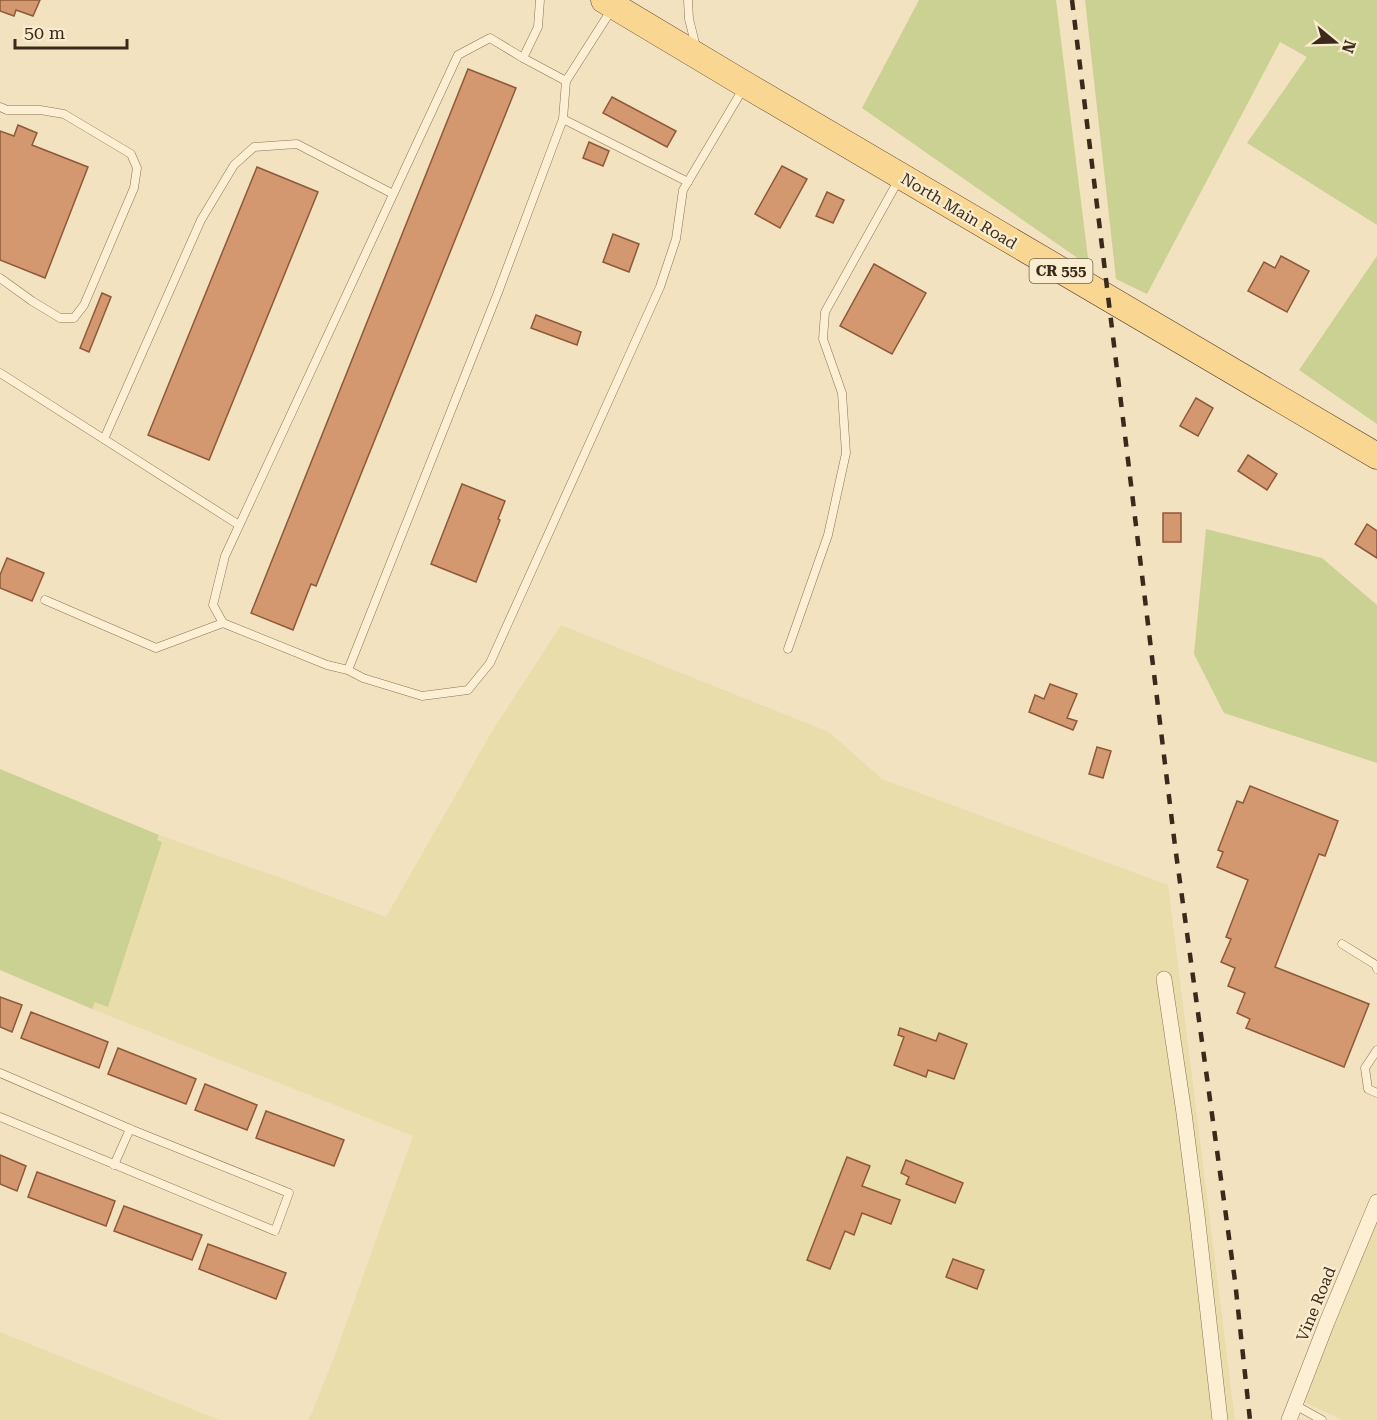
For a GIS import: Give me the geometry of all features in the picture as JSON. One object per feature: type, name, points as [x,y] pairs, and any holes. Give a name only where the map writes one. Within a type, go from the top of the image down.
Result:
[{"type":"main road","name":"North Main Road","points":[[612,2],[746,86],[1377,456]]},
{"type":"street","points":[[1164,979],[1194,1193],[1220,1420]]},
{"type":"street","name":"Vine Road","points":[[1288,1420],[1377,1202]]},
{"type":"lane","points":[[523,58],[538,27],[540,0]]},
{"type":"lane","points":[[688,0],[689,19],[699,57]]},
{"type":"lane","points":[[348,670],[497,295],[563,119],[566,81],[612,2]]},
{"type":"lane","points":[[566,81],[490,38],[458,55],[225,556],[213,605],[223,624],[320,662],[348,670],[363,678],[422,696],[468,690],[490,663],[660,287],[676,239],[683,189],[746,86]]},
{"type":"lane","points":[[0,107],[7,110],[40,110],[64,114],[131,154],[137,168],[134,188],[84,305],[74,318],[60,318],[0,278]]},
{"type":"lane","points":[[563,119],[688,182]]},
{"type":"lane","points":[[104,439],[201,220],[234,165],[254,147],[297,144],[393,194]]},
{"type":"lane","points":[[788,649],[828,535],[846,453],[842,393],[823,339],[825,312],[900,177]]},
{"type":"lane","points":[[0,373],[239,525]]},
{"type":"lane","points":[[45,600],[156,648],[223,624]]},
{"type":"lane","points":[[1342,944],[1376,965],[1377,969]]},
{"type":"lane","points":[[1377,1050],[1365,1068],[1368,1089],[1377,1093]]},
{"type":"lane","points":[[0,1073],[130,1129],[289,1193],[275,1231],[0,1117]]},
{"type":"lane","points":[[114,1165],[130,1129]]},
{"type":"lane","points":[[1295,1405],[1322,1420]]},
{"type":"shaded area","points":[[561,625],[829,732],[882,779],[1168,885],[1235,1420],[309,1420],[335,1355],[413,1136],[92,1009],[159,835],[386,917],[491,733]]},
{"type":"shaded area","points":[[1377,1208],[1377,1420],[1343,1420],[1297,1399]]},
{"type":"shaded area","points":[[0,1332],[219,1420],[0,1420]]},
{"type":"green space","points":[[919,0],[1056,0],[1089,266],[862,108]]},
{"type":"green space","points":[[1085,0],[1377,0],[1377,225],[1247,143],[1307,57],[1280,42],[1147,294],[1116,279]]},
{"type":"green space","points":[[1377,256],[1377,424],[1299,370]]},
{"type":"green space","points":[[1206,529],[1322,558],[1377,605],[1377,763],[1224,713],[1194,654]]},
{"type":"green space","points":[[0,769],[159,835],[157,840],[162,842],[108,1007],[95,1002],[92,1009],[0,970]]},
{"type":"building","points":[[0,0],[40,0],[33,16],[16,10],[14,16],[0,11]]},
{"type":"building","points":[[468,69],[516,88],[316,586],[311,584],[293,630],[251,613]]},
{"type":"building","points":[[612,97],[676,131],[667,147],[603,113]]},
{"type":"building","points":[[18,125],[37,133],[32,145],[88,167],[45,278],[0,260],[0,131],[14,136]]},
{"type":"building","points":[[589,142],[609,151],[603,166],[583,158]]},
{"type":"building","points":[[782,166],[807,179],[780,228],[755,214]]},
{"type":"building","points":[[257,167],[318,192],[209,460],[148,435]]},
{"type":"building","points":[[827,192],[844,200],[833,223],[816,216]]},
{"type":"building","points":[[613,234],[639,244],[629,272],[603,262]]},
{"type":"building","points":[[1281,256],[1309,271],[1287,312],[1248,291],[1264,262],[1275,268]]},
{"type":"building","points":[[874,264],[926,293],[892,354],[840,326]]},
{"type":"building","points":[[102,293],[111,297],[89,352],[80,348]]},
{"type":"building","points":[[536,315],[581,332],[577,345],[531,328]]},
{"type":"building","points":[[1196,398],[1213,408],[1198,436],[1180,426]]},
{"type":"building","points":[[1248,455],[1277,474],[1267,490],[1238,471]]},
{"type":"building","points":[[462,484],[505,501],[476,582],[431,564]]},
{"type":"building","points":[[1163,513],[1181,513],[1181,542],[1163,542]]},
{"type":"building","points":[[1367,524],[1377,531],[1377,558],[1355,544]]},
{"type":"building","points":[[7,558],[44,573],[32,601],[0,588],[0,575]]},
{"type":"building","points":[[1050,684],[1077,694],[1067,718],[1077,721],[1073,730],[1029,712],[1035,695],[1044,699]]},
{"type":"building","points":[[1097,747],[1111,751],[1103,778],[1089,774]]},
{"type":"building","points":[[1250,786],[1338,821],[1325,856],[1319,854],[1275,967],[1369,1004],[1344,1067],[1246,1028],[1250,1019],[1237,1013],[1245,993],[1228,986],[1235,968],[1221,962],[1231,939],[1226,937],[1248,880],[1217,867],[1223,852],[1218,850],[1237,801],[1243,803]]},
{"type":"building","points":[[0,997],[22,1005],[12,1032],[0,1027]]},
{"type":"building","points":[[31,1012],[108,1042],[99,1068],[21,1038]]},
{"type":"building","points":[[900,1028],[936,1041],[939,1033],[967,1044],[954,1079],[928,1070],[926,1077],[894,1065],[904,1037],[898,1035]]},
{"type":"building","points":[[118,1048],[196,1079],[186,1104],[108,1074]]},
{"type":"building","points":[[205,1084],[257,1105],[247,1130],[195,1110]]},
{"type":"building","points":[[266,1111],[344,1140],[334,1166],[256,1138]]},
{"type":"building","points":[[0,1155],[26,1166],[17,1191],[0,1184]]},
{"type":"building","points":[[847,1157],[870,1166],[862,1186],[900,1200],[891,1224],[862,1213],[854,1235],[845,1231],[830,1269],[807,1260]]},
{"type":"building","points":[[906,1160],[963,1183],[955,1203],[906,1184],[909,1177],[901,1173]]},
{"type":"building","points":[[37,1172],[115,1201],[106,1226],[28,1197]]},
{"type":"building","points":[[124,1206],[202,1235],[192,1260],[114,1231]]},
{"type":"building","points":[[208,1244],[286,1273],[276,1299],[199,1269]]},
{"type":"building","points":[[953,1259],[984,1270],[977,1289],[946,1277]]},
{"type":"railway","points":[[1072,0],[1175,846],[1235,1281],[1250,1420]]}]
